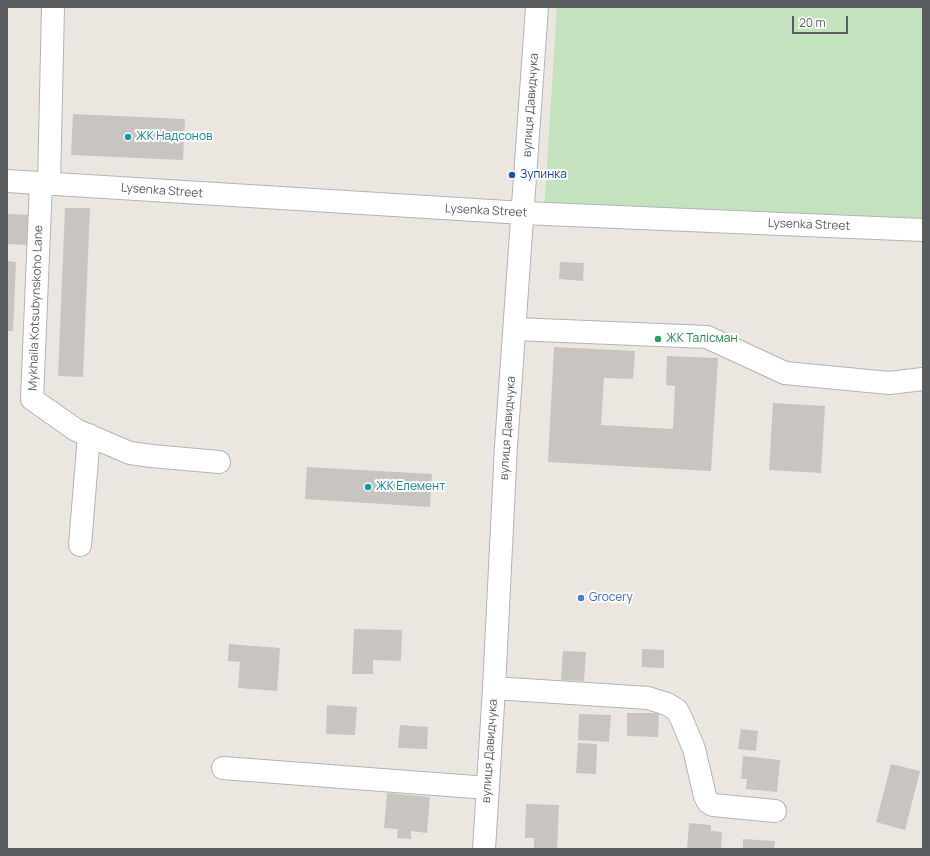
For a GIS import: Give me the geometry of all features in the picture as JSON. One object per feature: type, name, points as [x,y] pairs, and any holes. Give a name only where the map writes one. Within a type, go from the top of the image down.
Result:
[{"type":"street","points":[[45,184],[53,7]]},
{"type":"street","name":"вулиця Давидчука","points":[[484,849],[494,688],[506,446],[537,7]]},
{"type":"street","name":"Lysenka Street","points":[[7,181],[523,213],[923,230]]},
{"type":"street","name":"Mykhaila Kotsubynskoho Lane","points":[[45,184],[32,399],[76,430],[130,453],[219,462]]},
{"type":"street","points":[[515,329],[707,337],[785,373],[889,383],[923,379]]},
{"type":"street","points":[[80,545],[89,435]]},
{"type":"street","points":[[494,688],[648,698],[667,704],[677,710],[682,720],[694,749],[705,796],[708,802],[713,805],[775,811]]},
{"type":"street","points":[[223,768],[488,788]]},
{"type":"green space","points":[[557,7],[923,7],[923,222],[544,212]]},
{"type":"building","name":"ЖК Надсонов","points":[[73,114],[185,119],[183,160],[71,155]]},
{"type":"building","points":[[65,208],[90,208],[83,377],[58,376]]},
{"type":"building","points":[[7,214],[30,215],[29,245],[7,244]]},
{"type":"building","points":[[7,261],[16,262],[13,331],[7,331]]},
{"type":"building","points":[[560,262],[584,263],[583,281],[559,279]]},
{"type":"building","points":[[554,347],[635,351],[633,379],[604,378],[601,425],[673,429],[675,386],[666,385],[667,356],[718,358],[711,471],[548,462]]},
{"type":"building","points":[[773,403],[825,406],[821,473],[769,470]]},
{"type":"building","name":"ЖК Елемент","points":[[307,467],[432,474],[430,507],[305,499]]},
{"type":"building","points":[[354,629],[402,630],[401,661],[373,660],[373,674],[352,674]]},
{"type":"building","points":[[229,644],[280,648],[277,691],[238,688],[240,662],[228,661]]},
{"type":"building","points":[[642,649],[664,650],[664,668],[642,667]]},
{"type":"building","points":[[563,651],[586,652],[584,681],[561,680]]},
{"type":"building","points":[[327,705],[357,707],[355,735],[326,734]]},
{"type":"building","points":[[627,713],[659,713],[658,737],[627,736]]},
{"type":"building","points":[[579,714],[611,715],[609,742],[578,740]]},
{"type":"building","points":[[400,725],[428,727],[427,749],[398,748]]},
{"type":"building","points":[[741,729],[758,731],[756,751],[738,749]]},
{"type":"building","points":[[578,743],[597,744],[596,774],[576,773]]},
{"type":"building","points":[[743,756],[780,760],[777,792],[746,789],[747,779],[741,779]]},
{"type":"building","points":[[891,764],[920,771],[905,830],[876,822]]},
{"type":"building","points":[[387,793],[430,797],[427,833],[411,831],[411,839],[397,838],[398,829],[384,828]]},
{"type":"building","points":[[526,804],[559,805],[557,849],[534,849],[534,838],[525,838]]},
{"type":"building","points":[[689,823],[711,825],[711,831],[722,832],[721,849],[687,849]]},
{"type":"building","points":[[743,839],[775,841],[774,849],[743,849]]},
{"type":"place","name":"ЖК Надсонов","points":[[128,137]]},
{"type":"place","name":"Зупинка","points":[[512,175]]},
{"type":"place","name":"ЖК Талiсман","points":[[658,339]]},
{"type":"place","name":"ЖК Елемент","points":[[368,487]]},
{"type":"place","name":"Grocery","points":[[581,598]]}]
